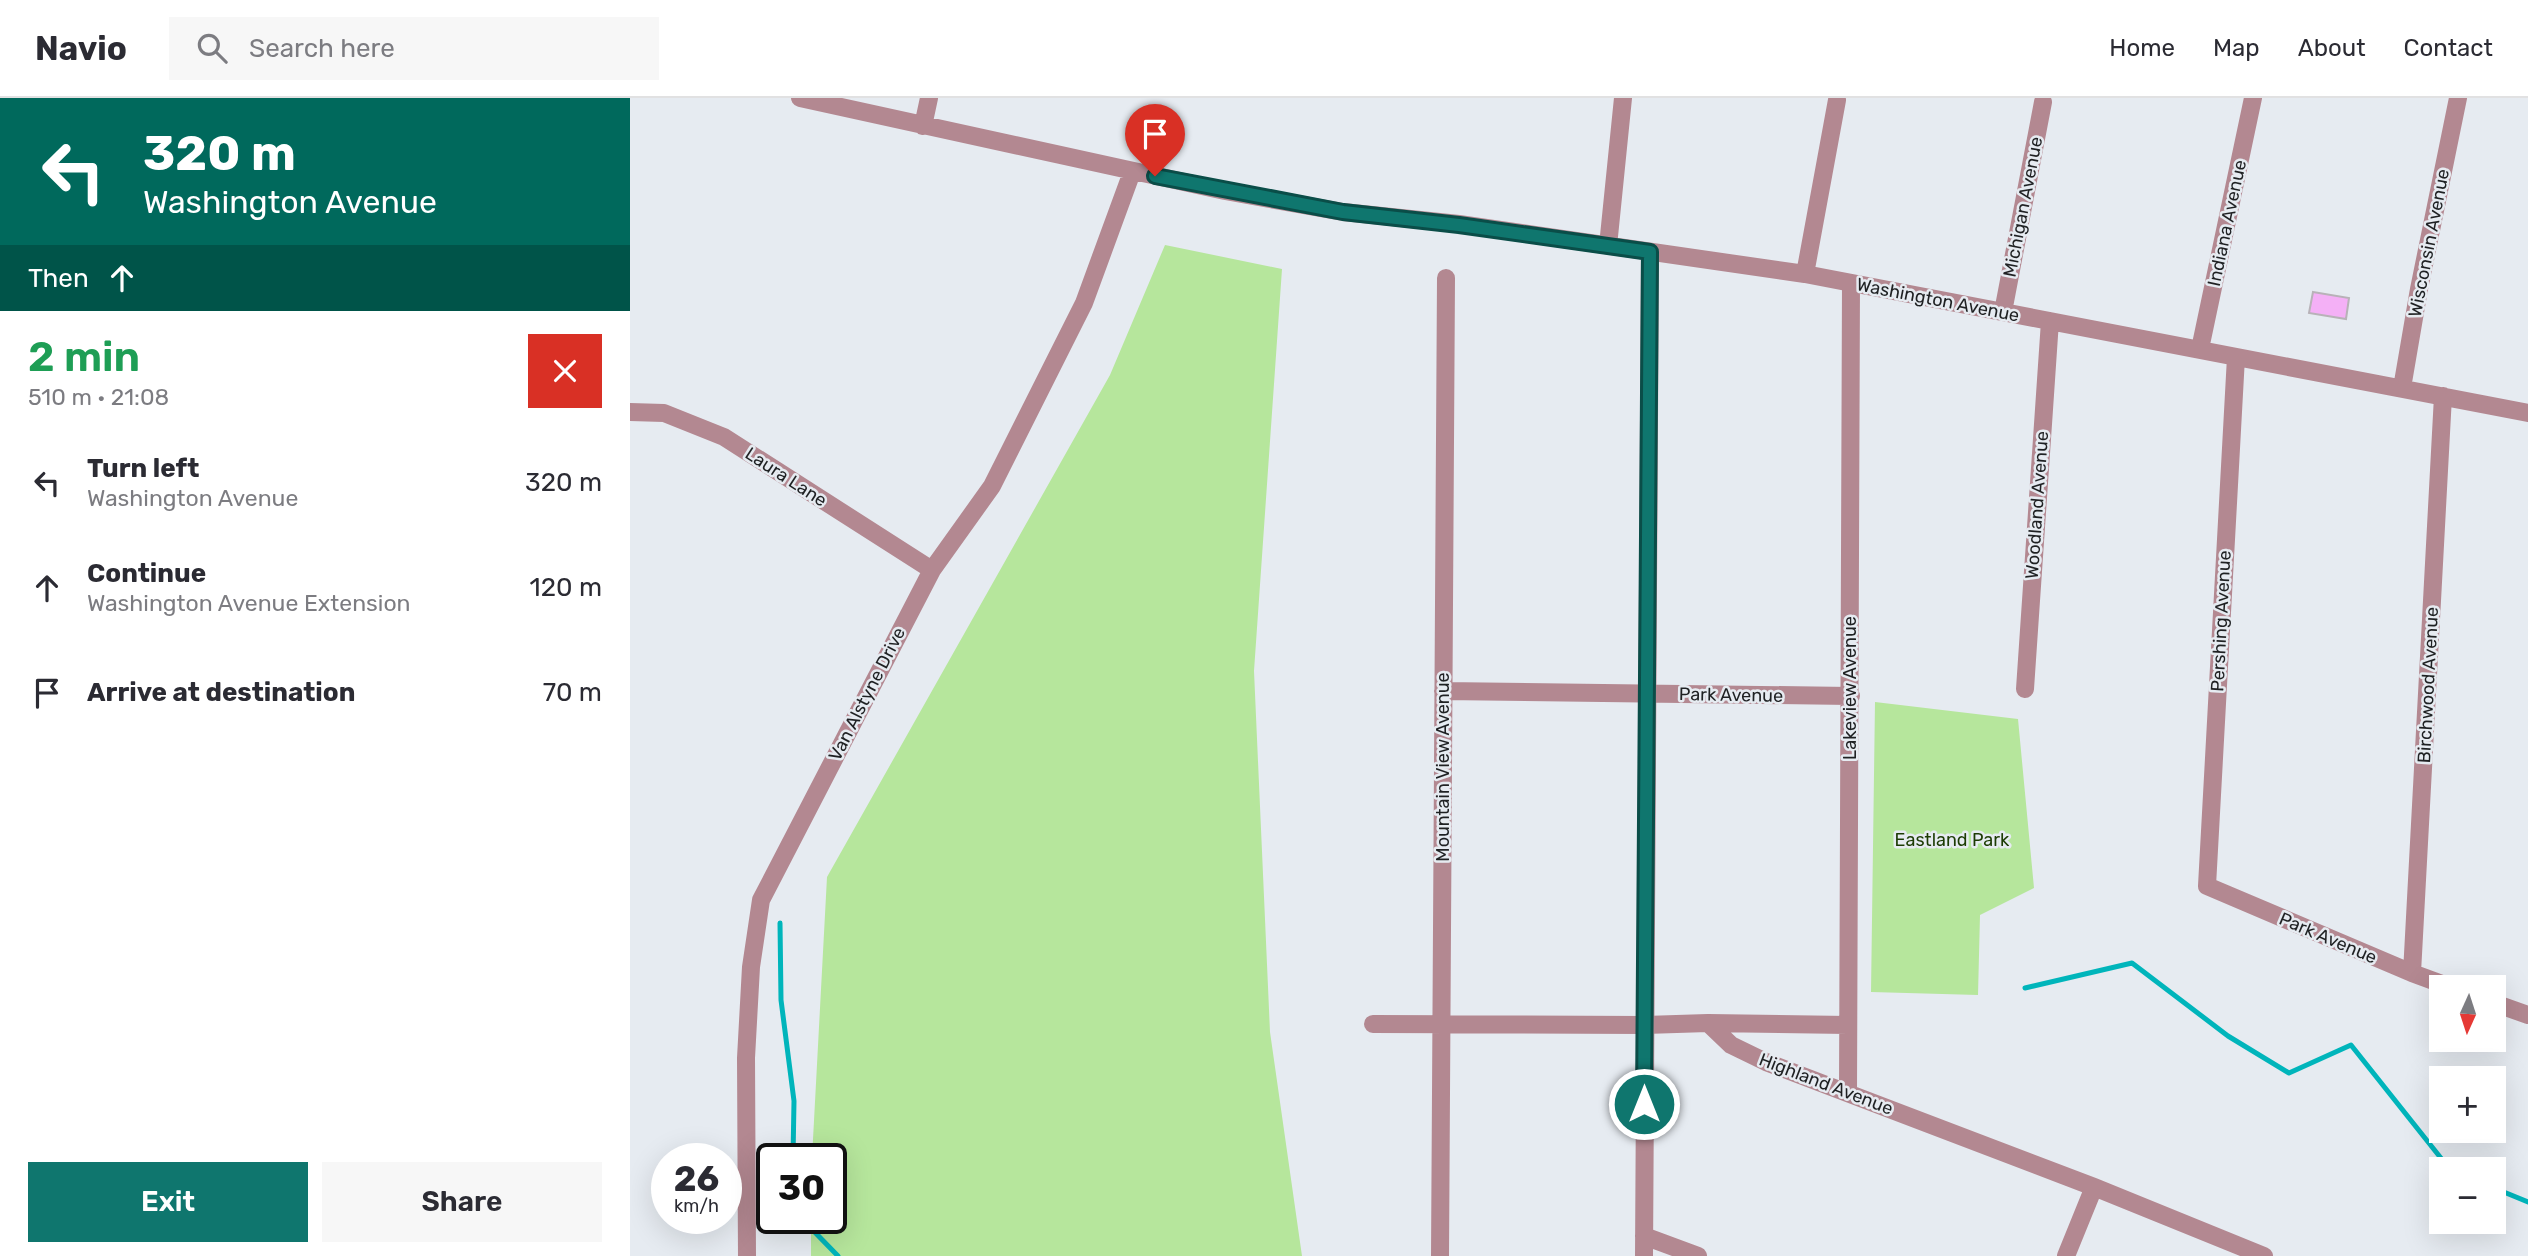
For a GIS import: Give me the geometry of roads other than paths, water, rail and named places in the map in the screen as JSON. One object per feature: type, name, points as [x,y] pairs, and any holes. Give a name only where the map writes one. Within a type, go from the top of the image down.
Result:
[{"type":"street","name":"Washington Avenue","points":[[800,98],[1132,172],[1343,212],[1459,225],[1805,274],[2528,413]]},
{"type":"street","points":[[922,126],[929,98]]},
{"type":"street","points":[[1608,246],[1623,98]]},
{"type":"street","name":"Indiana Avenue","points":[[2200,349],[2253,98]]},
{"type":"street","name":"Wisconsin Avenue","points":[[2402,388],[2418,289],[2458,98]]},
{"type":"street","points":[[1805,274],[1837,100]]},
{"type":"street","name":"Michigan Avenue","points":[[2003,312],[2043,102]]},
{"type":"street","name":"Van Alstyne Drive","points":[[747,1256],[746,1058],[751,967],[761,900],[932,569],[992,486],[1078,316],[1132,172]]},
{"type":"street","points":[[1644,1256],[1650,252]]},
{"type":"street","name":"Mountain View Avenue","points":[[1440,1256],[1446,278]]},
{"type":"street","name":"Lakeview Avenue","points":[[1848,1093],[1851,283]]},
{"type":"street","name":"Woodland Avenue","points":[[2025,689],[2050,321]]},
{"type":"street","name":"Pershing Avenue","points":[[2207,886],[2236,357]]},
{"type":"street","name":"Birchwood Avenue","points":[[2412,973],[2444,396]]},
{"type":"street","name":"Laura Lane","points":[[630,412],[664,413],[724,437],[932,569]]},
{"type":"street","name":"Park Avenue","points":[[1443,691],[1851,696]]},
{"type":"street","name":"Park Avenue","points":[[2207,886],[2429,979]]},
{"type":"street","points":[[2506,1007],[2528,1015]]},
{"type":"street","name":"Highland Avenue","points":[[1708,1023],[1731,1045],[1766,1062],[2094,1187],[2264,1256]]},
{"type":"street","points":[[1373,1024],[1848,1025]]},
{"type":"street","points":[[2066,1256],[2094,1187]]},
{"type":"street","points":[[1644,1236],[1698,1256]]},
{"type":"waterway","points":[[780,923],[781,1000],[794,1101],[793,1143]]},
{"type":"waterway","points":[[2025,988],[2132,963],[2228,1036],[2289,1073],[2351,1045],[2440,1157]]},
{"type":"waterway","points":[[2506,1193],[2528,1202]]},
{"type":"waterway","points":[[817,1234],[838,1256]]},
{"type":"park label","name":"Eastland Park","points":[[1952,840]]}]
